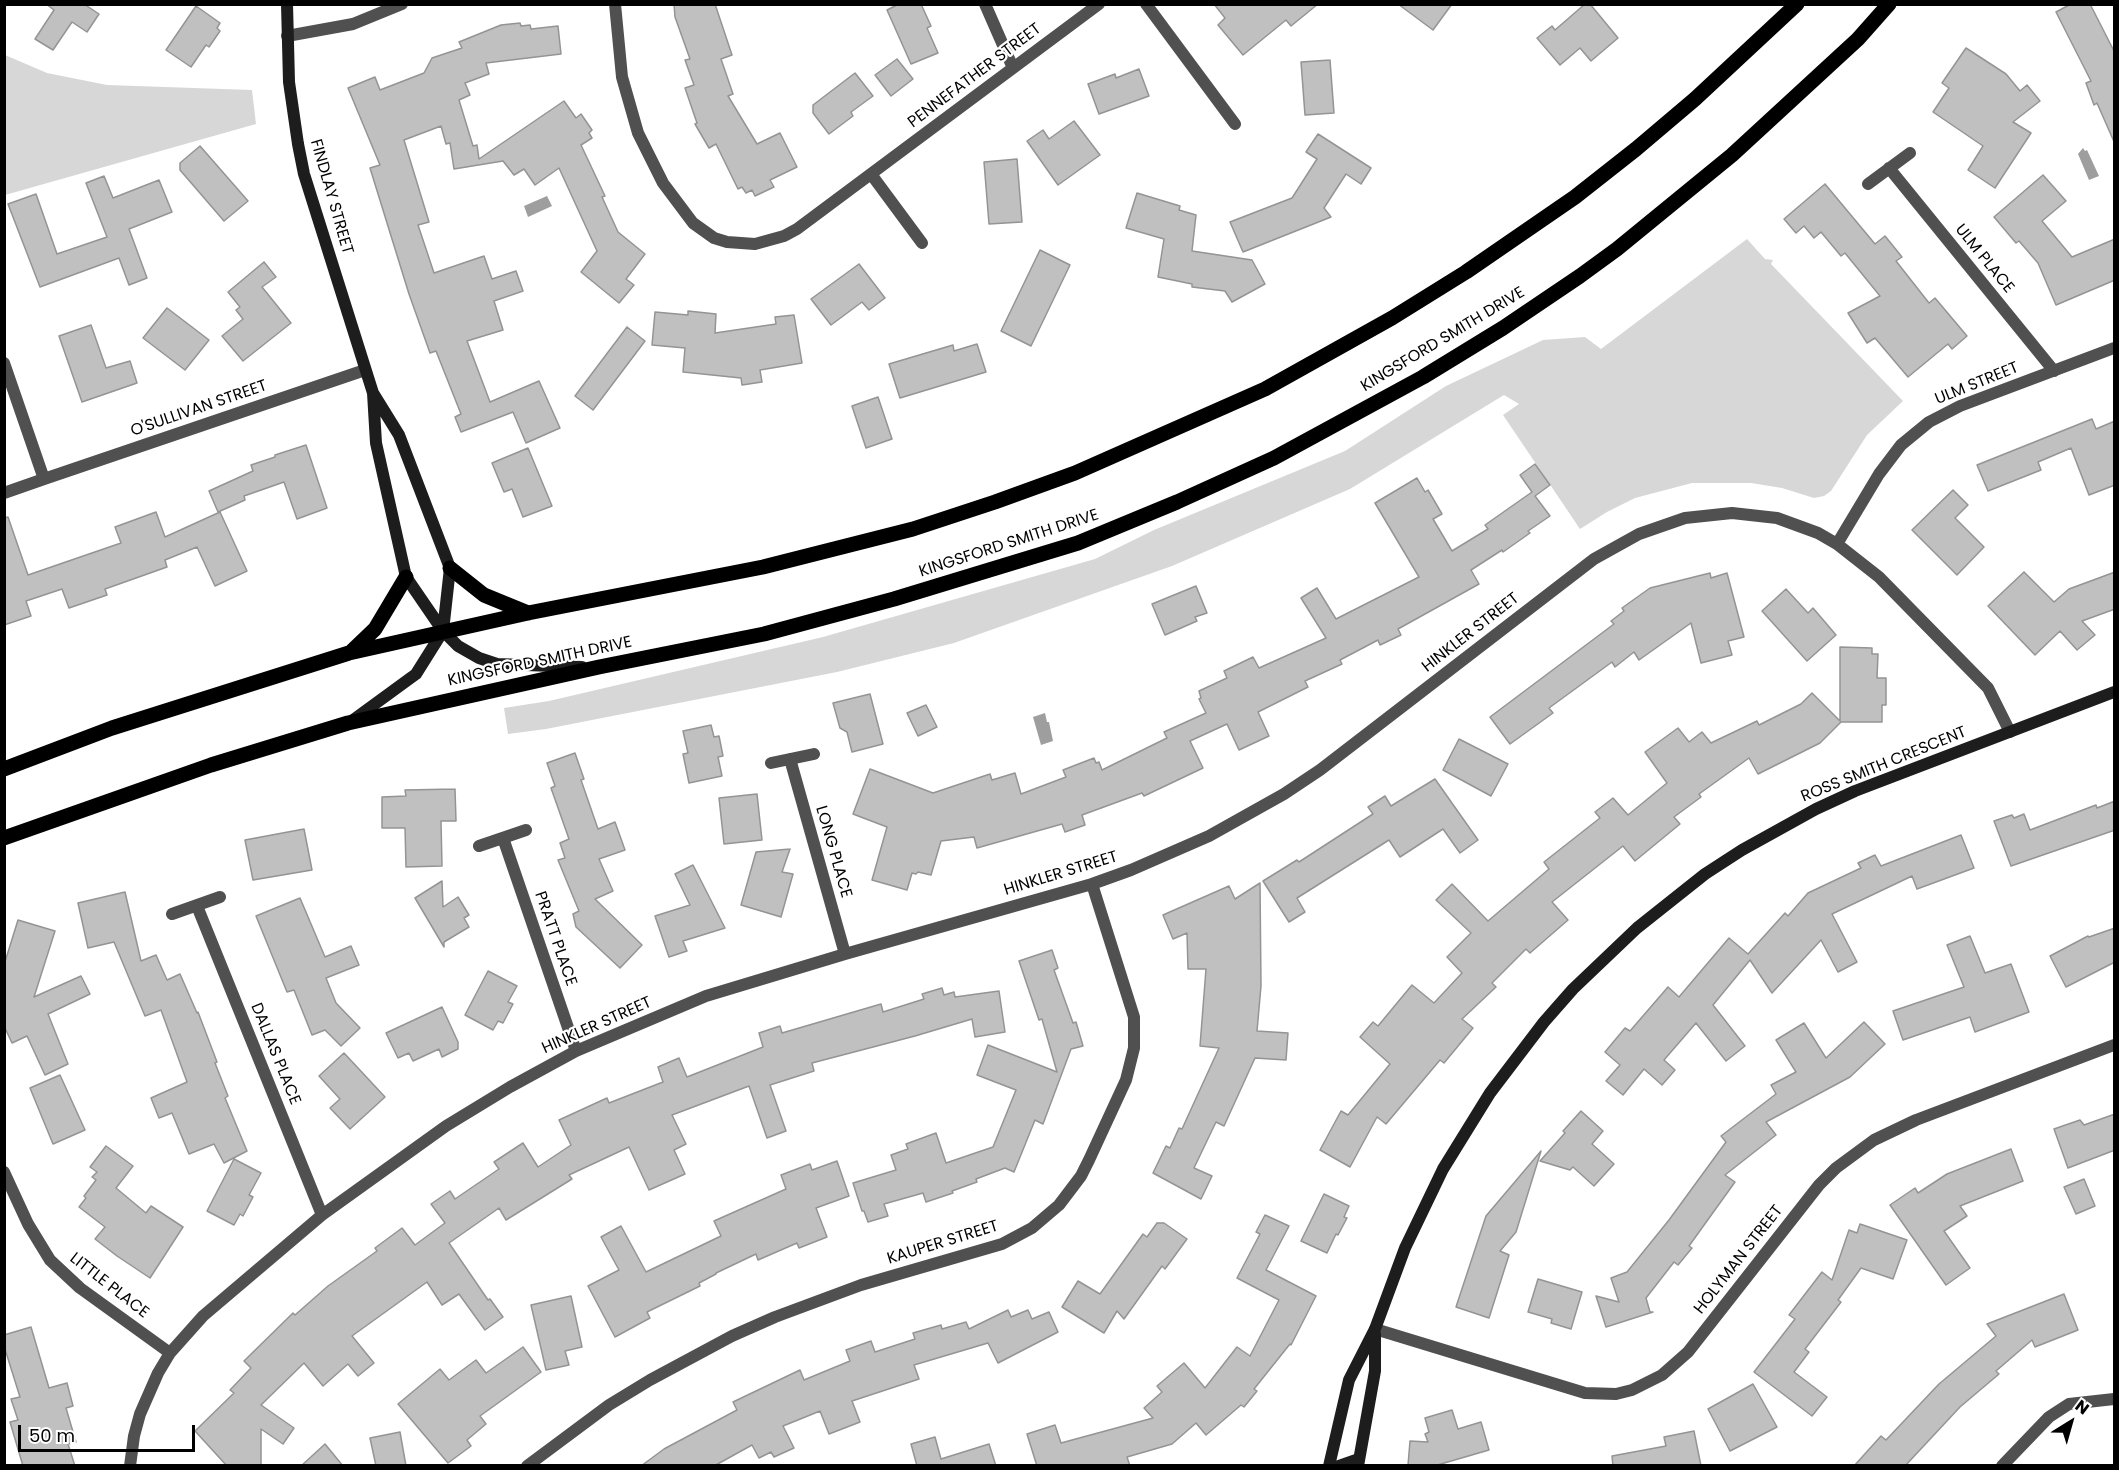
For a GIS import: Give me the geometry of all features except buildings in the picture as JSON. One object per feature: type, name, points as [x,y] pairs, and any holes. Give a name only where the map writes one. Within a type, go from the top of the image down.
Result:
[{"type":"main road","points":[[4,769],[112,728],[350,653],[528,613],[763,567],[913,529],[1075,473],[1265,388],[1392,318],[1466,272],[1575,197],[1695,99],[1797,4]]},
{"type":"main road","name":"KINGSFORD SMITH DRIVE","points":[[4,838],[211,765],[348,723],[598,667],[764,634],[894,599],[1078,543],[1177,502],[1274,458],[1423,377],[1503,328],[1580,276],[1617,249],[1732,155],[1858,39],[1889,4]]},
{"type":"main road","points":[[450,568],[484,595],[528,613]]},
{"type":"main road","points":[[350,653],[375,629],[406,577]]},
{"type":"street","name":"FINDLAY STREET","points":[[287,4],[289,82],[304,174],[373,393],[399,435],[450,568],[443,631],[416,674],[348,723]]},
{"type":"street","points":[[288,36],[353,24],[402,4]]},
{"type":"street","name":"PENNEFATHER STREET","points":[[615,4],[622,77],[638,133],[663,183],[693,223],[714,238],[727,242],[755,244],[784,236],[797,229],[1099,4]]},
{"type":"street","points":[[985,4],[1013,68]]},
{"type":"street","points":[[1146,4],[1235,124]]},
{"type":"street","points":[[1868,184],[1910,153]]},
{"type":"street","name":"ULM PLACE","points":[[1889,168],[2054,371]]},
{"type":"street","points":[[870,174],[922,243]]},
{"type":"street","name":"ULM STREET","points":[[1837,544],[1879,474],[1901,445],[1929,422],[1960,406],[2115,348]]},
{"type":"street","points":[[4,363],[44,479]]},
{"type":"street","name":"O'SULLIVAN STREET","points":[[4,493],[365,370]]},
{"type":"street","name":"FINDLAY STREET","points":[[373,393],[376,443],[406,577],[443,631],[458,646],[479,658],[496,664],[598,667]]},
{"type":"street","name":"HINKLER STREET","points":[[130,1466],[140,1414],[158,1373],[170,1353],[203,1316],[322,1215],[446,1126],[576,1051],[706,996],[1092,884],[1131,870],[1209,836],[1284,794],[1320,770],[1594,559],[1639,534],[1685,518],[1732,513],[1777,518],[1818,533],[1837,544],[1879,577],[1988,688],[2010,732]]},
{"type":"street","name":"ROSS SMITH CRESCENT","points":[[1329,1466],[1349,1380],[1375,1329],[1389,1288],[1443,1168],[1490,1093],[1544,1022],[1573,989],[1636,928],[1705,874],[1742,850],[1816,809],[1855,791],[2115,692]]},
{"type":"street","points":[[771,763],[814,754]]},
{"type":"street","name":"LONG PLACE","points":[[790,759],[845,954]]},
{"type":"street","points":[[479,846],[525,830]]},
{"type":"street","name":"PRATT PLACE","points":[[503,838],[576,1051]]},
{"type":"street","name":"KAUPER STREET","points":[[527,1466],[609,1405],[732,1336],[775,1317],[861,1285],[1002,1244],[1032,1228],[1059,1205],[1081,1176],[1089,1160],[1126,1080],[1134,1048],[1134,1017],[1092,884]]},
{"type":"street","points":[[172,914],[220,897]]},
{"type":"street","name":"DALLAS PLACE","points":[[197,906],[322,1215]]},
{"type":"street","name":"HOLYMAN STREET","points":[[1375,1329],[1586,1393],[1616,1394],[1632,1390],[1662,1376],[1688,1352],[1819,1185],[1836,1168],[1874,1140],[1916,1119],[2115,1045]]},
{"type":"street","name":"LITTLE PLACE","points":[[4,1172],[28,1224],[50,1260],[80,1288],[170,1353]]},
{"type":"street","name":"ROSS SMITH CRESCENT","points":[[1359,1462],[1375,1371],[1375,1329]]},
{"type":"street","points":[[2002,1466],[2049,1417],[2068,1404],[2115,1399]]},
{"type":"street","points":[[1339,1466],[1359,1462]]},
{"type":"shaded area","points":[[5,55],[47,73],[107,85],[252,90],[256,124],[5,195]]},
{"type":"shaded area","points":[[2083,148],[2087,150],[2099,176],[2089,180],[2078,154]]},
{"type":"shaded area","points":[[547,196],[552,206],[528,217],[524,206]]},
{"type":"shaded area","points":[[1747,239],[1765,259],[1773,260],[1771,264],[1903,401],[1867,435],[1831,491],[1824,496],[1814,498],[1782,488],[1751,483],[1692,483],[1635,498],[1580,529],[1503,415],[1519,404],[1504,395],[1350,489],[1172,566],[954,643],[837,672],[546,729],[508,734],[504,708],[549,701],[823,637],[1095,559],[1154,530],[1345,451],[1446,386],[1543,340],[1585,337],[1601,349]]},
{"type":"shaded area","points":[[1045,713],[1053,741],[1041,745],[1033,717]]}]
